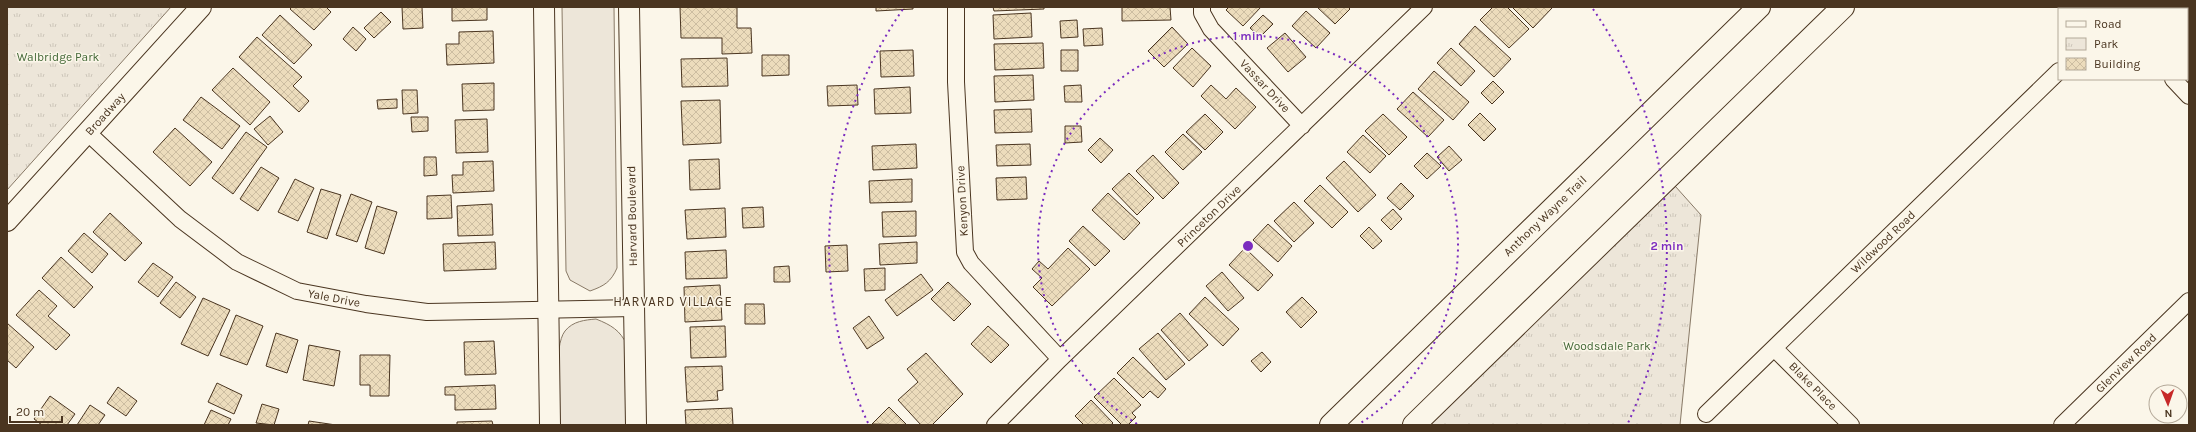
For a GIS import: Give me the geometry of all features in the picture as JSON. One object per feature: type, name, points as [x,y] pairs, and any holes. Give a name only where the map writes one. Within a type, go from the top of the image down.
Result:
[{"type":"highway","name":"Anthony Wayne Trail","points":[[1330,425],[1759,7]]},
{"type":"highway","points":[[1414,425],[1843,7]]},
{"type":"highway","points":[[1776,72],[1856,7]]},
{"type":"street","name":"Broadway","points":[[7,221],[88,134],[201,7]]},
{"type":"street","points":[[544,7],[550,425]]},
{"type":"street","name":"Harvard Boulevard","points":[[629,7],[636,425]]},
{"type":"street","name":"Kenyon Drive","points":[[956,7],[956,82],[965,252],[971,263],[1060,359]]},
{"type":"street","name":"Vassar Drive","points":[[1202,7],[1202,13],[1211,29],[1302,126]]},
{"type":"street","name":"Princeton Drive","points":[[995,425],[1060,359],[1424,7]]},
{"type":"street","name":"Wildwood Road","points":[[1706,414],[2058,72]]},
{"type":"street","points":[[2174,80],[2189,96]]},
{"type":"street","name":"Yale Drive","points":[[88,134],[180,219],[237,262],[297,291],[366,304],[426,312],[634,308]]},
{"type":"street","name":"Glenview Road","points":[[2062,425],[2189,301]]},
{"type":"street","name":"Blake Place","points":[[1774,348],[1851,425]]},
{"type":"green space","name":"Walbridge Park","points":[[7,7],[171,7],[7,190]]},
{"type":"green space","points":[[562,7],[614,7],[617,268],[612,277],[606,283],[590,291],[570,280],[566,271]]},
{"type":"green space","name":"Woodsdale Park","points":[[1667,177],[1701,215],[1680,425],[1414,425]]},
{"type":"green space","points":[[596,319],[606,323],[618,332],[627,345],[628,425],[559,425],[558,362],[561,338],[565,331],[575,323]]},
{"type":"building","points":[[292,7],[326,7],[331,12],[314,30],[290,9]]},
{"type":"building","points":[[402,7],[422,7],[423,28],[403,29]]},
{"type":"building","points":[[452,7],[487,7],[487,20],[452,21]]},
{"type":"building","points":[[680,7],[737,7],[737,28],[751,28],[752,53],[722,54],[722,38],[681,38]]},
{"type":"building","points":[[876,7],[913,7],[913,9],[876,11]]},
{"type":"building","points":[[993,7],[1044,7],[1044,9],[994,11]]},
{"type":"building","points":[[1122,7],[1170,7],[1171,20],[1122,21]]},
{"type":"building","points":[[1229,7],[1261,7],[1243,26],[1226,10]]},
{"type":"building","points":[[1317,7],[1348,7],[1350,9],[1335,24]]},
{"type":"building","points":[[1493,7],[1507,7],[1529,29],[1509,48],[1480,20]]},
{"type":"building","points":[[1512,7],[1551,7],[1552,8],[1533,28]]},
{"type":"building","points":[[1306,11],[1330,33],[1316,48],[1292,26]]},
{"type":"building","points":[[381,12],[391,22],[374,38],[364,28]]},
{"type":"building","points":[[1031,13],[1032,37],[994,39],[993,15]]},
{"type":"building","points":[[280,15],[312,45],[294,64],[262,35]]},
{"type":"building","points":[[1263,15],[1273,24],[1260,37],[1250,28]]},
{"type":"building","points":[[1077,20],[1078,37],[1061,38],[1060,21]]},
{"type":"building","points":[[1475,26],[1511,59],[1494,77],[1459,44]]},
{"type":"building","points":[[353,27],[366,39],[356,51],[343,39]]},
{"type":"building","points":[[1172,27],[1188,44],[1164,67],[1148,51]]},
{"type":"building","points":[[1102,28],[1103,45],[1084,46],[1083,29]]},
{"type":"building","points":[[493,31],[494,63],[447,65],[446,44],[459,44],[459,32]]},
{"type":"building","points":[[1285,33],[1306,57],[1288,72],[1267,48]]},
{"type":"building","points":[[257,37],[302,77],[293,86],[309,101],[299,112],[239,57]]},
{"type":"building","points":[[1043,43],[1044,68],[995,70],[994,44]]},
{"type":"building","points":[[1192,48],[1211,66],[1193,87],[1173,68]]},
{"type":"building","points":[[1451,48],[1475,71],[1461,86],[1437,63]]},
{"type":"building","points":[[913,50],[914,76],[881,77],[880,51]]},
{"type":"building","points":[[1061,50],[1078,50],[1078,71],[1061,71]]},
{"type":"building","points":[[762,55],[789,55],[789,75],[762,76]]},
{"type":"building","points":[[727,58],[728,86],[682,87],[681,59]]},
{"type":"building","points":[[233,68],[270,102],[250,125],[212,90]]},
{"type":"building","points":[[1434,71],[1469,102],[1453,120],[1418,89]]},
{"type":"building","points":[[1033,75],[1034,100],[995,102],[994,76]]},
{"type":"building","points":[[1493,81],[1504,92],[1492,104],[1481,93]]},
{"type":"building","points":[[494,83],[494,110],[463,111],[462,84]]},
{"type":"building","points":[[857,85],[858,105],[828,106],[827,86]]},
{"type":"building","points":[[1081,85],[1082,102],[1065,102],[1064,86]]},
{"type":"building","points":[[1211,85],[1226,99],[1236,88],[1256,107],[1235,129],[1201,96]]},
{"type":"building","points":[[910,87],[911,113],[875,114],[874,89]]},
{"type":"building","points":[[402,90],[417,90],[418,113],[403,114]]},
{"type":"building","points":[[1413,92],[1444,120],[1428,137],[1397,109]]},
{"type":"building","points":[[201,97],[240,126],[222,149],[183,120]]},
{"type":"building","points":[[397,99],[397,108],[378,109],[377,100]]},
{"type":"building","points":[[720,100],[721,143],[683,145],[681,101]]},
{"type":"building","points":[[1031,109],[1032,132],[995,133],[994,110]]},
{"type":"building","points":[[1480,113],[1496,129],[1484,141],[1468,125]]},
{"type":"building","points":[[1205,114],[1223,132],[1205,150],[1186,132]]},
{"type":"building","points":[[1383,114],[1407,137],[1389,155],[1365,131]]},
{"type":"building","points":[[270,116],[283,132],[268,145],[254,129]]},
{"type":"building","points":[[411,117],[428,117],[428,131],[412,132]]},
{"type":"building","points":[[487,119],[488,152],[456,153],[455,120]]},
{"type":"building","points":[[1065,126],[1081,126],[1082,142],[1065,143]]},
{"type":"building","points":[[175,128],[212,162],[190,186],[153,152]]},
{"type":"building","points":[[246,132],[267,147],[233,194],[212,178]]},
{"type":"building","points":[[1183,134],[1202,152],[1183,170],[1165,152]]},
{"type":"building","points":[[1363,135],[1386,156],[1370,173],[1347,152]]},
{"type":"building","points":[[1100,138],[1113,150],[1101,163],[1088,150]]},
{"type":"building","points":[[916,144],[917,168],[873,170],[872,146]]},
{"type":"building","points":[[1030,144],[1031,165],[997,166],[996,145]]},
{"type":"building","points":[[1449,146],[1462,160],[1449,171],[1437,157]]},
{"type":"building","points":[[1427,153],[1441,166],[1427,179],[1414,166]]},
{"type":"building","points":[[1153,155],[1179,183],[1163,199],[1136,171]]},
{"type":"building","points":[[424,157],[436,157],[437,175],[424,176]]},
{"type":"building","points":[[719,159],[720,189],[690,190],[689,160]]},
{"type":"building","points":[[493,161],[494,191],[453,193],[452,175],[463,175],[463,162]]},
{"type":"building","points":[[1344,161],[1376,195],[1358,212],[1326,178]]},
{"type":"building","points":[[261,167],[279,178],[258,211],[240,199]]},
{"type":"building","points":[[1129,173],[1154,198],[1137,215],[1112,189]]},
{"type":"building","points":[[1026,177],[1027,199],[997,200],[996,178]]},
{"type":"building","points":[[295,179],[314,188],[298,221],[278,212]]},
{"type":"building","points":[[912,179],[912,202],[870,203],[869,181]]},
{"type":"building","points":[[1401,183],[1414,196],[1400,210],[1387,198]]},
{"type":"building","points":[[1320,185],[1348,212],[1332,228],[1304,201]]},
{"type":"building","points":[[321,189],[341,195],[327,239],[307,232]]},
{"type":"building","points":[[1108,193],[1140,223],[1124,240],[1092,210]]},
{"type":"building","points":[[351,194],[372,202],[357,242],[336,235]]},
{"type":"building","points":[[451,195],[452,218],[427,219],[427,196]]},
{"type":"building","points":[[1294,202],[1314,223],[1294,242],[1274,221]]},
{"type":"building","points":[[492,204],[493,235],[458,236],[457,206]]},
{"type":"building","points":[[377,206],[397,212],[384,254],[365,248]]},
{"type":"building","points":[[763,207],[764,227],[743,228],[742,208]]},
{"type":"building","points":[[725,208],[726,237],[687,239],[685,210]]},
{"type":"building","points":[[1393,209],[1402,219],[1391,230],[1381,220]]},
{"type":"building","points":[[916,211],[916,236],[883,237],[882,212]]},
{"type":"building","points":[[110,213],[142,243],[125,261],[93,232]]},
{"type":"building","points":[[1268,224],[1292,246],[1278,262],[1253,240]]},
{"type":"building","points":[[1083,226],[1110,251],[1095,266],[1069,241]]},
{"type":"building","points":[[1369,227],[1382,241],[1373,249],[1360,236]]},
{"type":"building","points":[[84,233],[108,254],[92,273],[68,251]]},
{"type":"building","points":[[495,242],[496,269],[444,271],[443,244]]},
{"type":"building","points":[[917,242],[917,263],[880,265],[879,244]]},
{"type":"building","points":[[847,245],[848,271],[826,272],[825,246]]},
{"type":"building","points":[[1068,248],[1090,269],[1052,306],[1033,287],[1042,278],[1032,269],[1039,261],[1048,269]]},
{"type":"building","points":[[1245,248],[1273,275],[1258,291],[1229,265]]},
{"type":"building","points":[[726,250],[727,278],[686,279],[685,252]]},
{"type":"building","points":[[61,257],[93,287],[74,308],[42,278]]},
{"type":"building","points":[[153,263],[173,277],[158,297],[138,282]]},
{"type":"building","points":[[789,266],[790,282],[774,282],[774,267]]},
{"type":"building","points":[[885,268],[885,290],[865,291],[864,269]]},
{"type":"building","points":[[1222,272],[1244,298],[1228,311],[1206,286]]},
{"type":"building","points":[[921,274],[933,290],[897,316],[885,300]]},
{"type":"building","points":[[176,282],[196,297],[180,318],[160,303]]},
{"type":"building","points":[[948,282],[971,304],[954,321],[931,299]]},
{"type":"building","points":[[720,285],[722,320],[685,322],[684,287]]},
{"type":"building","points":[[39,290],[57,306],[48,316],[70,335],[56,350],[16,315]]},
{"type":"building","points":[[1205,297],[1239,329],[1223,346],[1189,314]]},
{"type":"building","points":[[1302,297],[1317,312],[1301,328],[1286,312]]},
{"type":"building","points":[[203,298],[230,310],[208,356],[181,344]]},
{"type":"building","points":[[745,304],[764,304],[765,324],[745,324]]},
{"type":"building","points":[[1180,313],[1208,345],[1189,361],[1161,330]]},
{"type":"building","points":[[236,315],[263,326],[247,365],[220,355]]},
{"type":"building","points":[[869,316],[884,338],[867,349],[853,328]]},
{"type":"building","points":[[7,323],[34,347],[16,368],[7,360]]},
{"type":"building","points":[[725,326],[726,357],[691,358],[690,327]]},
{"type":"building","points":[[988,326],[1009,345],[991,363],[971,344]]},
{"type":"building","points":[[276,333],[298,340],[287,373],[266,366]]},
{"type":"building","points":[[1158,333],[1185,364],[1166,380],[1139,349]]},
{"type":"building","points":[[494,341],[496,374],[465,375],[464,342]]},
{"type":"building","points":[[309,345],[340,351],[334,386],[303,380]]},
{"type":"building","points":[[1262,352],[1271,362],[1261,372],[1251,361]]},
{"type":"building","points":[[926,353],[963,394],[932,425],[921,425],[898,400],[918,382],[907,369]]},
{"type":"building","points":[[360,355],[390,355],[389,396],[370,396],[370,385],[360,385]]},
{"type":"building","points":[[1133,357],[1166,389],[1158,398],[1150,391],[1143,398],[1117,373]]},
{"type":"building","points":[[722,366],[723,390],[717,391],[718,400],[687,402],[685,367]]},
{"type":"building","points":[[1114,378],[1141,405],[1132,413],[1136,417],[1128,425],[1122,425],[1094,397]]},
{"type":"building","points":[[217,383],[242,395],[234,414],[208,402]]},
{"type":"building","points":[[495,385],[496,409],[455,410],[455,395],[445,395],[445,387]]},
{"type":"building","points":[[118,387],[137,401],[126,416],[107,403]]},
{"type":"building","points":[[50,396],[75,414],[67,425],[42,425],[34,419]]},
{"type":"building","points":[[1091,400],[1113,423],[1111,425],[1084,425],[1075,416]]},
{"type":"building","points":[[262,404],[279,409],[274,425],[256,423]]},
{"type":"building","points":[[90,405],[105,415],[98,425],[77,425]]},
{"type":"building","points":[[889,407],[907,425],[872,424]]},
{"type":"building","points":[[732,408],[733,425],[686,425],[685,410]]},
{"type":"building","points":[[211,410],[231,419],[228,425],[204,425]]},
{"type":"building","points":[[309,421],[336,425],[308,425]]},
{"type":"building","points":[[492,421],[493,425],[457,425],[457,422]]},
{"type":"district","name":"HARVARD VILLAGE","points":[[673,301]]}]
